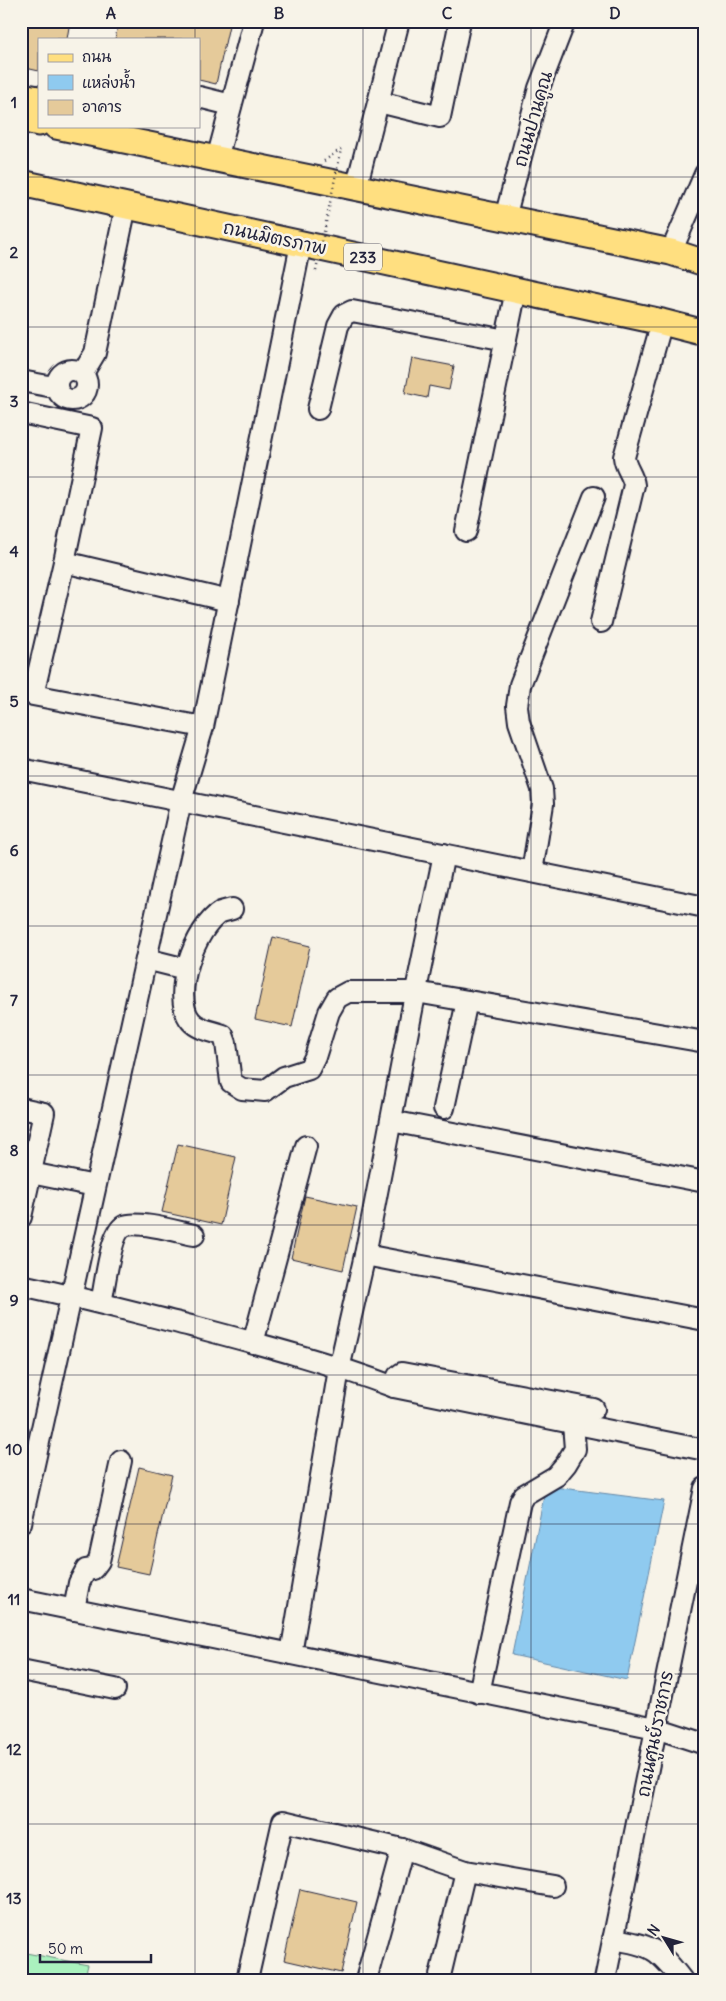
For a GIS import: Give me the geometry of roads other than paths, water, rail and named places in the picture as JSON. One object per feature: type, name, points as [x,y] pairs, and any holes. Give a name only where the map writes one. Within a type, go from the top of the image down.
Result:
[{"type":"main road","points":[[21,96],[38,99]]},
{"type":"main road","points":[[21,119],[38,123]]},
{"type":"main road","points":[[66,128],[671,252],[705,263]]},
{"type":"main road","points":[[133,128],[218,159]]},
{"type":"main road","name":"ถนนมิตรภาพ","points":[[21,183],[662,322],[705,333]]},
{"type":"street","points":[[218,159],[254,21]]},
{"type":"street","points":[[356,188],[399,21]]},
{"type":"street","points":[[378,102],[440,116],[460,21]]},
{"type":"street","name":"ถนนปานคูณ","points":[[505,218],[538,88],[565,21]]},
{"type":"street","points":[[200,97],[231,105]]},
{"type":"street","points":[[671,252],[705,174]]},
{"type":"street","points":[[21,381],[48,386],[57,385],[60,393],[67,399],[76,400],[80,398],[87,387],[83,373],[95,352],[126,206]]},
{"type":"street","points":[[21,1523],[73,1296],[95,1186],[181,801],[203,727],[301,244]]},
{"type":"street","points":[[466,531],[516,290]]},
{"type":"street","points":[[318,408],[338,326],[344,315],[352,311],[506,340]]},
{"type":"street","points":[[602,622],[634,485],[633,479],[624,465],[624,458],[662,322]]},
{"type":"street","points":[[21,413],[92,428],[64,562],[33,695],[203,727]]},
{"type":"street","points":[[532,872],[543,804],[542,789],[519,722],[516,706],[520,685],[594,497]]},
{"type":"street","points":[[64,562],[229,601]]},
{"type":"street","points":[[21,769],[705,907]]},
{"type":"street","points":[[292,1654],[339,1370],[365,1255],[444,854]]},
{"type":"street","points":[[232,909],[221,912],[201,934],[186,969],[183,1001],[186,1014],[200,1029],[223,1035],[231,1082],[242,1089],[265,1091],[284,1077],[308,1069],[317,1052],[328,1012],[338,998],[348,992],[416,992],[705,1042]]},
{"type":"street","points":[[146,959],[186,969]]},
{"type":"street","points":[[444,1108],[468,1001]]},
{"type":"street","points":[[21,1108],[44,1113],[26,1172],[21,1217]]},
{"type":"street","points":[[391,1121],[705,1182]]},
{"type":"street","points":[[253,1342],[306,1146]]},
{"type":"street","points":[[26,1172],[95,1186]]},
{"type":"street","points":[[101,1303],[114,1240],[123,1226],[129,1224],[148,1225],[194,1235]]},
{"type":"street","points":[[365,1255],[705,1320]]},
{"type":"street","points":[[21,1285],[73,1296],[253,1342],[394,1387],[705,1450]]},
{"type":"street","points":[[394,1387],[398,1376],[402,1373],[594,1409]]},
{"type":"street","points":[[479,1692],[520,1502],[524,1495],[556,1476],[566,1464],[575,1449],[573,1424]]},
{"type":"street","points":[[74,1610],[81,1577],[86,1570],[93,1569],[99,1561],[121,1461]]},
{"type":"street","name":"ถนนศูนย์ราชการ","points":[[605,1980],[705,1488]]},
{"type":"street","points":[[21,1599],[656,1728],[705,1744]]},
{"type":"street","points":[[21,1670],[115,1689]]},
{"type":"street","points":[[247,1980],[283,1821],[402,1849],[464,1871],[553,1886]]},
{"type":"street","points":[[366,1980],[402,1849]]},
{"type":"street","points":[[439,1980],[464,1871]]},
{"type":"street","points":[[613,1939],[632,1942],[656,1950],[682,1980]]},
{"type":"water","points":[[546,1486],[664,1501],[627,1680],[512,1655]]}]
